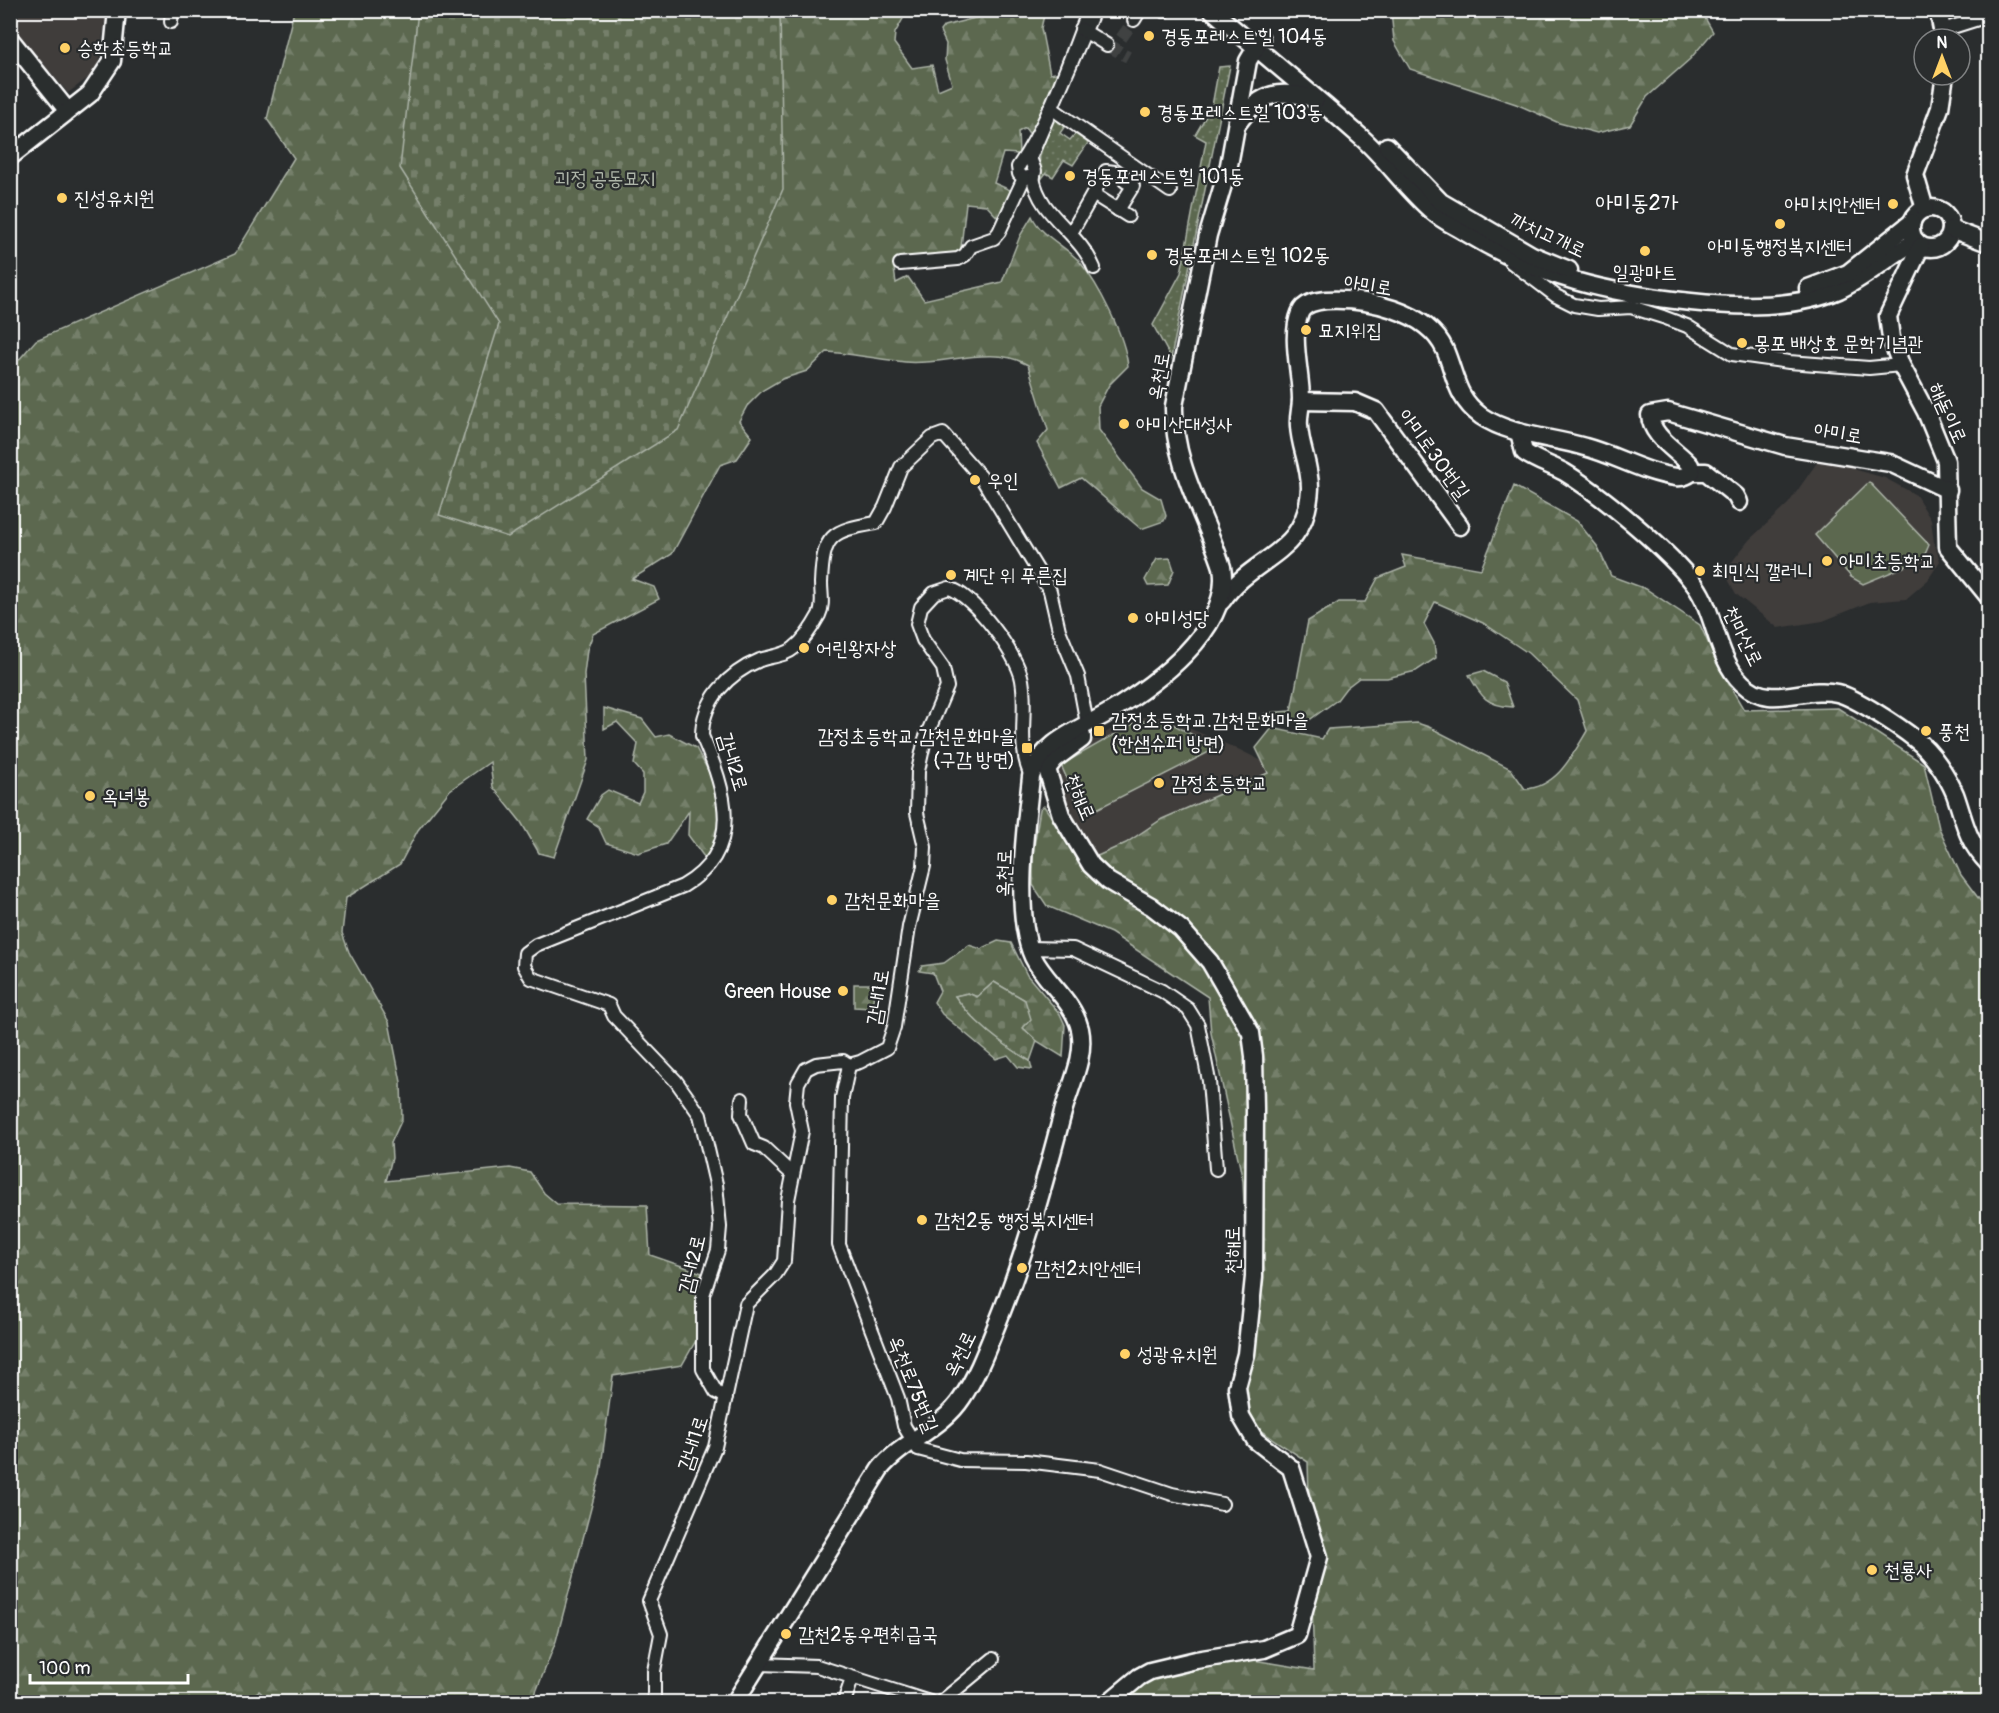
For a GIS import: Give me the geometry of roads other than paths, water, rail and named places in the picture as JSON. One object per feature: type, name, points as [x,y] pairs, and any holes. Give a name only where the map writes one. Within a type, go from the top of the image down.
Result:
[{"type":"street","points":[[10,157],[90,94],[112,61],[117,10]]},
{"type":"street","points":[[1083,33],[1089,10]]},
{"type":"street","points":[[1094,10],[1051,110],[1018,167],[1019,174],[1029,178],[1040,201],[1088,253],[1094,268]]},
{"type":"street","points":[[1212,10],[1238,33],[1245,43],[1320,100],[1377,151],[1434,213],[1508,258],[1539,271],[1608,291],[1719,305],[1793,303],[1838,291],[1918,243]]},
{"type":"street","name":"까치고개로","points":[[1225,10],[1254,50],[1384,143],[1441,202],[1532,255],[1574,272],[1610,281],[1715,294],[1791,293],[1848,273],[1912,222]]},
{"type":"street","points":[[1938,10],[1942,27]]},
{"type":"street","points":[[1961,27],[1981,18],[1989,18]]},
{"type":"street","points":[[1083,33],[1106,47]]},
{"type":"street","points":[[10,39],[67,110]]},
{"type":"street","name":"옥천로","points":[[735,1702],[863,1494],[890,1459],[934,1426],[962,1399],[986,1353],[1032,1227],[1076,1074],[1081,1042],[1077,1019],[1039,968],[1030,948],[1024,922],[1023,890],[1031,777],[1034,767],[1046,750],[1108,713],[1170,667],[1204,634],[1222,601],[1224,579],[1220,562],[1180,464],[1174,428],[1174,406],[1208,235],[1228,165],[1254,50]]},
{"type":"street","points":[[1925,209],[1915,175],[1940,108],[1943,87]]},
{"type":"street","points":[[1236,126],[1248,109],[1266,96],[1289,93],[1320,100]]},
{"type":"street","points":[[1051,110],[1115,160],[1169,192]]},
{"type":"street","points":[[1071,233],[1106,171],[1115,160]]},
{"type":"street","points":[[900,264],[958,259],[965,255],[971,246],[994,238],[1029,178]]},
{"type":"street","points":[[1093,194],[1123,213],[1132,186],[1125,181]]},
{"type":"street","points":[[1925,209],[1943,212],[1951,229],[1950,236],[1941,246],[1928,248],[1918,243],[1911,231],[1912,222],[1917,214],[1925,209]]},
{"type":"street","points":[[1951,229],[1989,243]]},
{"type":"street","name":"해돋이로","points":[[1918,243],[1888,316],[1892,338],[1901,365],[1926,412],[1946,461],[1948,547],[1989,596]]},
{"type":"street","points":[[1508,258],[1514,266],[1574,305],[1598,309],[1632,307],[1688,326],[1732,354],[1789,362],[1858,367],[1901,365]]},
{"type":"street","points":[[1888,259],[1903,258],[1910,267]]},
{"type":"street","name":"아미로","points":[[1222,601],[1232,587],[1292,541],[1305,513],[1310,486],[1308,463],[1298,425],[1302,401],[1295,335],[1300,312],[1310,302],[1340,300],[1403,312],[1423,323],[1434,332],[1446,352],[1462,398],[1484,417],[1519,432],[1586,447],[1668,476],[1679,478],[1692,472],[1706,472],[1736,496],[1739,502]]},
{"type":"street","name":"아미로30번길","points":[[1302,401],[1355,402],[1376,411],[1460,526]]},
{"type":"street","name":"아미로","points":[[1692,472],[1681,455],[1652,428],[1650,415],[1668,412],[1785,446],[1890,463],[1948,490]]},
{"type":"street","name":"천마산로","points":[[1519,432],[1524,452],[1564,472],[1592,493],[1660,549],[1686,575],[1697,588],[1732,672],[1743,685],[1758,694],[1781,698],[1812,691],[1839,693],[1916,740],[1937,763],[1954,794],[1963,827],[1989,863]]},
{"type":"street","name":"감내2로","points":[[726,1396],[716,1392],[703,1369],[703,1295],[718,1250],[720,1227],[716,1184],[700,1114],[676,1082],[614,1016],[609,1005],[531,978],[524,966],[525,953],[536,945],[683,886],[700,877],[724,840],[726,806],[702,735],[702,724],[708,703],[714,695],[750,665],[795,648],[821,613],[821,583],[828,541],[834,533],[843,529],[876,523],[901,467],[932,438],[943,434],[981,477],[1050,591],[1059,630],[1078,676],[1085,725]]},
{"type":"street","points":[[1220,562],[1236,572],[1251,572]]},
{"type":"street","name":"감내1로","points":[[654,1702],[654,1671],[661,1634],[649,1601],[683,1516],[707,1471],[746,1304],[775,1275],[784,1261],[788,1200],[802,1131],[796,1102],[800,1077],[816,1064],[843,1061],[849,1065],[887,1048],[894,1027],[909,927],[924,866],[925,847],[917,813],[918,771],[925,739],[946,687],[943,668],[923,640],[916,624],[921,607],[940,590],[949,588],[966,597],[992,628],[1016,665],[1023,687],[1022,740],[1025,764],[1031,777]]},
{"type":"street","name":"천해로","points":[[1085,725],[1082,739],[1055,759],[1047,769],[1061,815],[1091,865],[1108,881],[1151,906],[1181,929],[1210,962],[1251,1033],[1255,1109],[1254,1277],[1246,1354],[1237,1387],[1241,1416],[1255,1440],[1291,1468],[1318,1557],[1297,1635],[1264,1649],[1196,1660],[1150,1671],[1139,1677],[1109,1702]]},
{"type":"street","points":[[1030,948],[1073,949],[1162,991],[1188,1009],[1198,1025],[1209,1081],[1216,1169]]},
{"type":"street","name":"옥천로75번길","points":[[849,1065],[842,1098],[839,1245],[898,1398],[904,1426],[918,1449],[960,1460],[1026,1461],[1100,1470],[1172,1494],[1222,1504]]},
{"type":"street","points":[[742,1099],[741,1114],[754,1144],[764,1148],[793,1175]]},
{"type":"street","points":[[940,1702],[993,1659]]},
{"type":"street","points":[[759,1664],[817,1666],[930,1702]]},
{"type":"street","points":[[844,1702],[852,1679]]},
{"type":"tunnel","points":[[1111,53],[1134,20]]},
{"type":"tunnel","points":[[1108,46],[1128,57]]},
{"type":"place","name":"경동포레스트힐 104동","points":[[1149,36]]},
{"type":"place","name":"승학초등학교","points":[[65,48]]},
{"type":"place","name":"경동포레스트힐 103동","points":[[1145,112]]},
{"type":"place","name":"경동포레스트힐 101동","points":[[1070,176]]},
{"type":"place","name":"진성유치원","points":[[62,198]]},
{"type":"place","name":"아미치안센터","points":[[1893,204]]},
{"type":"place","name":"아미동행정복지센터","points":[[1780,224]]},
{"type":"place","name":"일광마트","points":[[1645,251]]},
{"type":"place","name":"경동포레스트힐 102동","points":[[1152,255]]},
{"type":"place","name":"묘지위집","points":[[1306,330]]},
{"type":"place","name":"몽포 배상호 문학기념관","points":[[1742,343]]},
{"type":"place","name":"아미산대성사","points":[[1124,424]]},
{"type":"place","name":"우인","points":[[975,480]]},
{"type":"place","name":"아미초등학교","points":[[1827,561]]},
{"type":"place","name":"최민식 갤러니","points":[[1700,571]]},
{"type":"place","name":"계단 위 푸른집","points":[[951,575]]},
{"type":"place","name":"아미성당","points":[[1133,618]]},
{"type":"place","name":"어린왕자상","points":[[804,648]]},
{"type":"place","name":"감정초등학교.감천문화마을 (한샘슈퍼 방면)","points":[[1099,731]]},
{"type":"place","name":"풍천","points":[[1926,731]]},
{"type":"place","name":"감정초등학교.감천문화마을 (구감 방면)","points":[[1027,748]]},
{"type":"place","name":"감정초등학교","points":[[1159,783]]},
{"type":"place","name":"옥녀봉","points":[[90,796]]},
{"type":"place","name":"감천문화마을","points":[[832,900]]},
{"type":"place","name":"Green House","points":[[843,991]]},
{"type":"place","name":"감천2동 행정복지센터","points":[[922,1220]]},
{"type":"place","name":"감천2치안센터","points":[[1022,1268]]},
{"type":"place","name":"성광유치원","points":[[1125,1354]]},
{"type":"place","name":"천룡사","points":[[1872,1570]]},
{"type":"place","name":"감천2동우편취급국","points":[[786,1634]]},
{"type":"district","name":"아미동2가","points":[[1637,203]]},
{"type":"park label","name":"괴정 공동묘지","points":[[605,178]]}]
